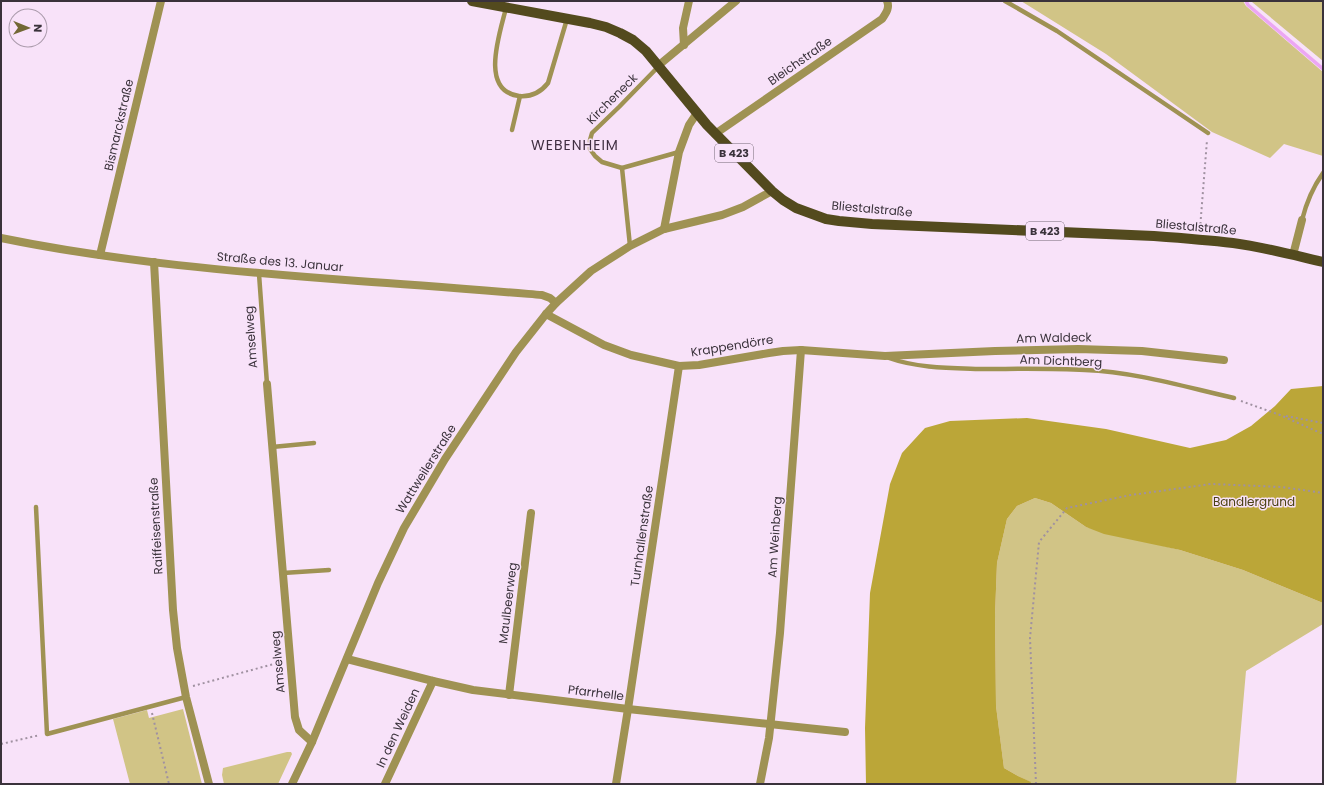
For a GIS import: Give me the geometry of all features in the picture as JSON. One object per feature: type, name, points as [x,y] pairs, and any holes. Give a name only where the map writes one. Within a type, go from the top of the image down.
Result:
[{"type":"main road","name":"Bliestalstraße","points":[[472,1],[606,27],[632,40],[646,51],[659,65],[696,113],[715,134],[772,191],[796,208],[810,214],[840,221],[872,224],[1199,239],[1234,243],[1323,262]]},
{"type":"street","name":"Bismarckstraße","points":[[100,255],[161,1]]},
{"type":"street","points":[[684,45],[683,28],[689,1]]},
{"type":"street","points":[[659,65],[736,1]]},
{"type":"street","name":"Bleichstraße","points":[[715,134],[882,19],[887,12],[887,1]]},
{"type":"street","points":[[664,229],[679,152],[689,125],[696,113]]},
{"type":"street","name":"Wattweilerstraße","points":[[292,784],[312,742],[378,583],[404,528],[421,497],[516,352],[546,314],[591,271],[630,246],[664,229],[722,215],[743,207],[772,191]]},
{"type":"street","points":[[1293,255],[1302,220]]},
{"type":"street","name":"Straße des 13. Januar","points":[[1,238],[100,255],[259,274],[542,295],[550,298],[556,303]]},
{"type":"street","name":"Raiffeisenstraße","points":[[154,262],[173,610],[177,648],[184,688],[208,784]]},
{"type":"street","name":"Krappendörre","points":[[546,314],[604,346],[631,355],[679,366],[699,365],[783,351],[801,350],[885,356]]},
{"type":"street","name":"Am Waldeck","points":[[885,356],[1078,349],[1142,351],[1224,360]]},
{"type":"street","name":"Am Weinberg","points":[[760,784],[770,725],[780,633],[801,350]]},
{"type":"street","name":"Turnhallenstraße","points":[[616,784],[679,366]]},
{"type":"street","name":"Amselweg","points":[[267,384],[295,717],[299,730],[312,742]]},
{"type":"street","name":"Maulbeerweg","points":[[510,695],[531,513]]},
{"type":"street","name":"Pfarrhelle","points":[[347,659],[433,682],[473,690],[628,709],[845,732]]},
{"type":"street","name":"In den Weiden","points":[[385,784],[433,682]]},
{"type":"lane","points":[[1005,1],[1057,31],[1208,133]]},
{"type":"lane","points":[[506,8],[495,58],[495,74],[499,84],[506,91],[520,96],[533,95],[542,90],[548,83],[567,19]]},
{"type":"lane","name":"Kircheneck","points":[[622,168],[602,162],[595,156],[590,149],[592,133],[659,65]]},
{"type":"lane","points":[[512,130],[520,96]]},
{"type":"lane","points":[[630,246],[622,168],[679,152]]},
{"type":"lane","points":[[1302,220],[1317,182],[1323,173]]},
{"type":"lane","name":"Amselweg","points":[[259,274],[267,384]]},
{"type":"lane","name":"Am Dichtberg","points":[[885,356],[919,365],[950,368],[1086,370],[1126,374],[1234,398]]},
{"type":"lane","points":[[272,447],[314,443]]},
{"type":"lane","points":[[36,507],[47,734],[186,697]]},
{"type":"lane","points":[[283,573],[329,570]]},
{"type":"path","points":[[1199,239],[1208,133]]},
{"type":"path","points":[[1234,398],[1280,415],[1323,434]]},
{"type":"path","points":[[1280,415],[1323,423]]},
{"type":"path","points":[[1036,784],[1030,638],[1039,542],[1067,508],[1131,495],[1211,484],[1282,487],[1323,493]]},
{"type":"path","points":[[184,688],[290,660]]},
{"type":"path","points":[[150,706],[169,784]]},
{"type":"path","points":[[1,744],[47,734]]},
{"type":"shaded area","points":[[1021,1],[1243,1],[1246,6],[1323,72],[1323,156],[1284,144],[1270,158],[1212,132],[1106,54]]},
{"type":"shaded area","points":[[1323,1],[1323,61],[1252,2]]},
{"type":"shaded area","points":[[1035,498],[1051,503],[1086,527],[1180,550],[1243,570],[1323,603],[1323,624],[1246,671],[1236,784],[1030,784],[1030,782],[1004,768],[996,706],[995,615],[997,563],[1007,519],[1017,506]]},
{"type":"shaded area","points":[[183,709],[202,784],[130,784],[113,719],[147,710],[149,718]]},
{"type":"shaded area","points":[[291,752],[292,754],[278,784],[224,784],[222,775],[223,768]]},
{"type":"green space","name":"Bandlergrund","points":[[1323,386],[1323,603],[1243,570],[1180,550],[1104,534],[1086,527],[1051,503],[1035,498],[1017,506],[1007,519],[997,563],[995,615],[996,706],[1004,768],[1031,782],[1030,784],[866,784],[865,728],[870,593],[890,484],[902,453],[925,428],[950,421],[1027,418],[1106,429],[1190,448],[1226,440],[1251,426],[1275,406],[1291,389]]},
{"type":"waterway","points":[[1246,1],[1248,5],[1323,69]]},
{"type":"district","name":"WEBENHEIM","points":[[575,145]]}]
